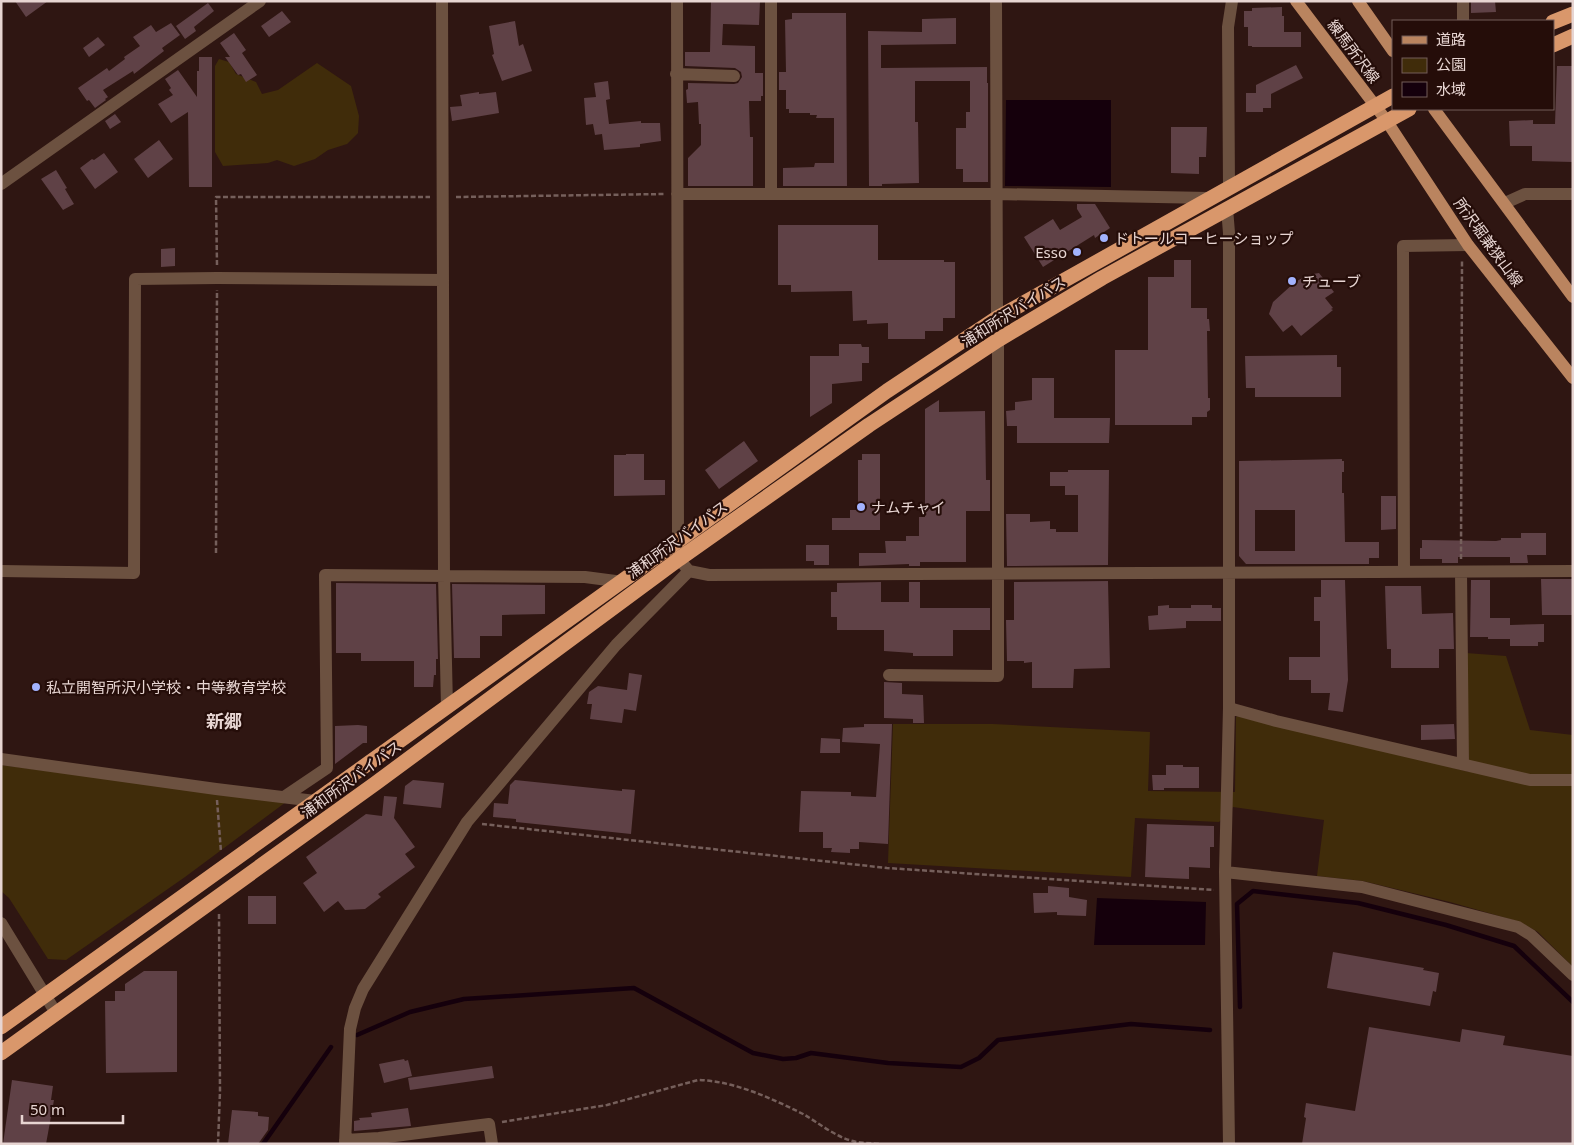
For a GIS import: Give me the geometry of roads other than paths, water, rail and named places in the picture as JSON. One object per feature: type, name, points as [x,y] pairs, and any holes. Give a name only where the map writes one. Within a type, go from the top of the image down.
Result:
[{"type":"highway","points":[[1554,22],[1573,14]]},
{"type":"highway","points":[[1554,45],[1573,36]]},
{"type":"highway","name":"浦和所沢バイパス","points":[[1,1027],[887,391],[997,318],[1392,97]]},
{"type":"highway","name":"浦和所沢バイパス","points":[[1,1053],[376,782],[679,558],[869,425],[998,340],[1102,278],[1407,110]]},
{"type":"main road","name":"練馬所沢線","points":[[1296,1],[1386,120]]},
{"type":"main road","name":"練馬所沢線","points":[[1358,1],[1392,50]]},
{"type":"main road","points":[[1435,110],[1573,297]]},
{"type":"main road","name":"所沢堀兼狭山線","points":[[1386,120],[1468,245],[1573,378]]},
{"type":"street","points":[[1,184],[260,1]]},
{"type":"street","points":[[442,1],[444,575],[447,707]]},
{"type":"street","points":[[676,1],[678,541],[679,558],[689,571],[709,575],[1573,572]]},
{"type":"street","points":[[770,194],[771,1]]},
{"type":"street","points":[[996,1],[997,318]]},
{"type":"street","points":[[1229,188],[1228,27],[1232,1]]},
{"type":"street","points":[[1463,1],[1463,20]]},
{"type":"street","points":[[676,74],[734,76]]},
{"type":"street","points":[[677,194],[997,194],[1209,198]]},
{"type":"street","points":[[1505,204],[1525,194],[1573,194]]},
{"type":"street","points":[[1227,208],[1229,233],[1230,572],[1225,890],[1229,1144]]},
{"type":"street","points":[[1404,572],[1402,246],[1468,245]]},
{"type":"street","points":[[1,572],[134,573],[135,279],[443,280]]},
{"type":"street","points":[[889,675],[998,676],[998,340]]},
{"type":"street","points":[[492,1144],[489,1124],[345,1142],[350,1029],[355,1008],[363,989],[467,822],[616,646],[689,571]]},
{"type":"street","points":[[1461,572],[1463,764]]},
{"type":"street","points":[[284,797],[327,768],[325,575],[585,577],[623,582]]},
{"type":"street","points":[[1229,708],[1276,721],[1530,780],[1573,780]]},
{"type":"street","points":[[1,759],[315,801]]},
{"type":"street","points":[[1225,872],[1362,887],[1518,927],[1531,935],[1573,976]]},
{"type":"street","points":[[1,923],[56,1013]]},
{"type":"water","points":[[1006,100],[1111,100],[1111,187],[1005,186]]},
{"type":"water","points":[[1097,898],[1206,902],[1205,945],[1094,945]]},
{"type":"waterway","points":[[1240,1007],[1237,904],[1253,891],[1358,903],[1446,925],[1514,946],[1573,1002]]},
{"type":"waterway","points":[[357,1035],[410,1012],[464,999],[634,988],[753,1053],[783,1059],[796,1058],[811,1053],[888,1063],[961,1067],[979,1058],[998,1040],[1131,1024],[1210,1030]]},
{"type":"waterway","points":[[263,1144],[331,1047]]},
{"type":"place","name":"ドトールコーヒーショップ","points":[[1104,238]]},
{"type":"place","name":"Esso","points":[[1077,252]]},
{"type":"place","name":"チューブ","points":[[1292,281]]},
{"type":"place","name":"ナムチャイ","points":[[861,507]]},
{"type":"place","name":"私立開智所沢小学校・中等教育学校","points":[[36,687]]},
{"type":"district","name":"新郷","points":[[224,721]]}]
